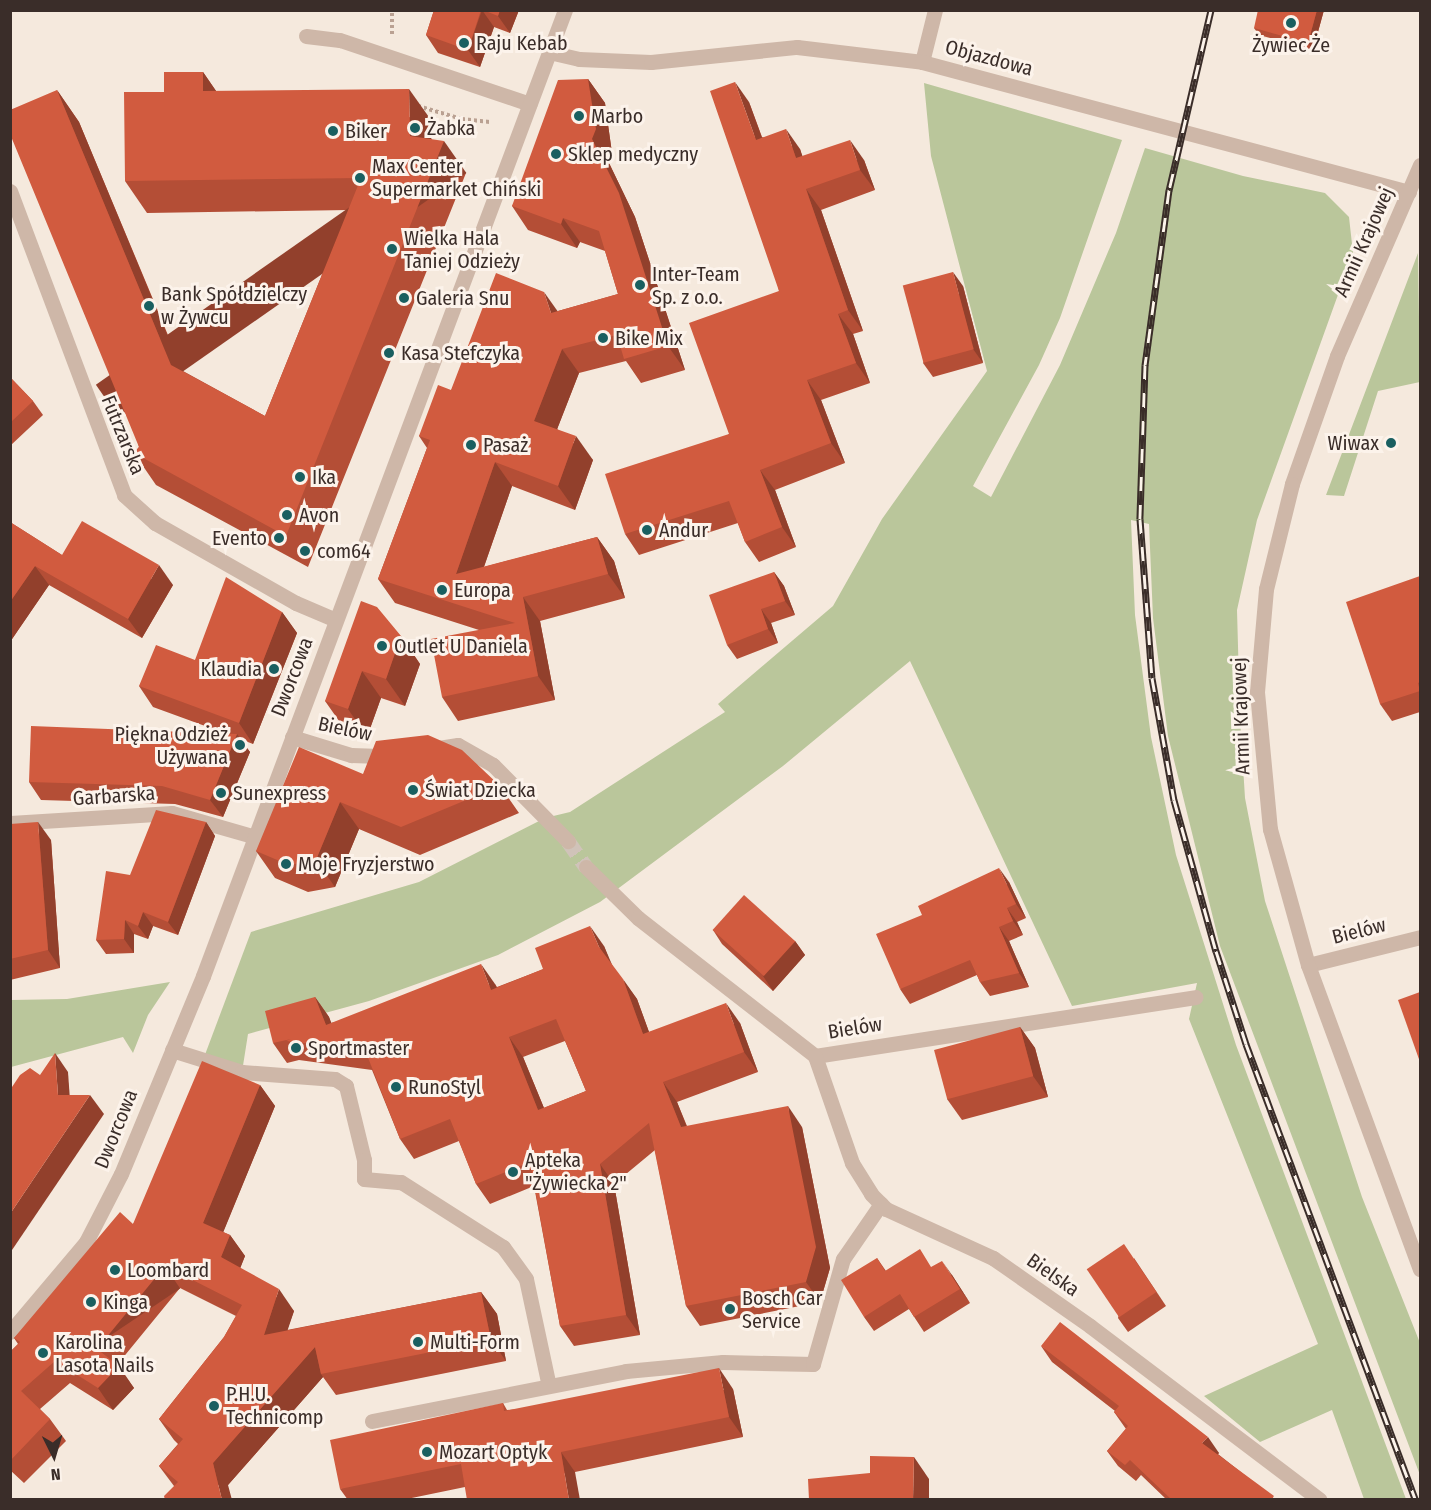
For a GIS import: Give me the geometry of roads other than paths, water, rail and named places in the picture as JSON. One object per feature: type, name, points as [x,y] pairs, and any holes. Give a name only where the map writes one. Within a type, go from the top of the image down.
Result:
[{"type":"street","name":"Dworcowa","points":[[10,1332],[86,1242],[102,1216],[172,1050],[565,10]]},
{"type":"street","points":[[922,62],[935,10]]},
{"type":"street","points":[[306,36],[340,40],[530,104]]},
{"type":"street","name":"Objazdowa","points":[[549,52],[579,59],[660,61],[797,47],[922,62],[1409,192]]},
{"type":"street","name":"Armii Krajowej","points":[[1420,165],[1337,356],[1292,484],[1266,589],[1257,692],[1262,774],[1270,829],[1308,965],[1420,1269]]},
{"type":"street","name":"Futrzarska","points":[[10,191],[124,495],[155,523],[296,603],[336,620]]},
{"type":"street","name":"Bielów","points":[[292,737],[322,748],[373,758],[458,745],[493,765],[568,841]]},
{"type":"street","name":"Garbarska","points":[[10,823],[171,813],[252,836]]},
{"type":"street","name":"Bielów","points":[[586,867],[638,918],[815,1056],[1194,997]]},
{"type":"street","name":"Bielów","points":[[1308,965],[1420,937]]},
{"type":"street","points":[[172,1050],[242,1072],[335,1079],[346,1086],[364,1160],[364,1179],[401,1182],[503,1247],[526,1279],[549,1386]]},
{"type":"street","name":"Bielska","points":[[815,1056],[852,1163],[881,1204],[908,1221],[993,1258],[1320,1500]]},
{"type":"street","points":[[372,1421],[626,1371],[723,1362],[813,1364],[843,1259],[881,1204]]},
{"type":"tunnel","points":[[568,841],[586,867]]},
{"type":"railway","points":[[1211,10],[1169,190],[1145,365],[1140,519],[1152,678],[1174,800],[1216,951],[1246,1044],[1416,1500]]},
{"type":"place","name":"Żywiec Że","points":[[1291,23]]},
{"type":"place","name":"Raju Kebab","points":[[464,43]]},
{"type":"place","name":"Marbo","points":[[579,116]]},
{"type":"place","name":"Żabka","points":[[415,128]]},
{"type":"place","name":"Biker","points":[[333,131]]},
{"type":"place","name":"Sklep medyczny","points":[[556,154]]},
{"type":"place","name":"Max Center Supermarket Chiński","points":[[360,178]]},
{"type":"place","name":"Wielka Hala Taniej Odzieży","points":[[392,249]]},
{"type":"place","name":"Inter-Team Sp. z o.o.","points":[[640,285]]},
{"type":"place","name":"Galeria Snu","points":[[404,298]]},
{"type":"place","name":"Bank Spółdzielczy w Żywcu","points":[[149,306]]},
{"type":"place","name":"Bike Mix","points":[[603,338]]},
{"type":"place","name":"Kasa Stefczyka","points":[[389,353]]},
{"type":"place","name":"Wiwax","points":[[1391,443]]},
{"type":"place","name":"Pasaż","points":[[471,445]]},
{"type":"place","name":"Ika","points":[[300,477]]},
{"type":"place","name":"Avon","points":[[287,515]]},
{"type":"place","name":"Andur","points":[[647,530]]},
{"type":"place","name":"Evento","points":[[279,538]]},
{"type":"place","name":"com64","points":[[305,551]]},
{"type":"place","name":"Europa","points":[[442,590]]},
{"type":"place","name":"Outlet U Daniela","points":[[382,646]]},
{"type":"place","name":"Klaudia","points":[[274,669]]},
{"type":"place","name":"Piękna Odzież Używana","points":[[240,745]]},
{"type":"place","name":"Świat Dziecka","points":[[413,790]]},
{"type":"place","name":"Sunexpress","points":[[221,793]]},
{"type":"place","name":"Moje Fryzjerstwo","points":[[286,864]]},
{"type":"place","name":"Sportmaster","points":[[296,1048]]},
{"type":"place","name":"RunoStyl","points":[[396,1087]]},
{"type":"place","name":"Apteka \"Żywiecka 2\"","points":[[513,1172]]},
{"type":"place","name":"Loombard","points":[[115,1270]]},
{"type":"place","name":"Kinga","points":[[91,1302]]},
{"type":"place","name":"Bosch Car Service","points":[[730,1309]]},
{"type":"place","name":"Multi-Form","points":[[418,1342]]},
{"type":"place","name":"Karolina Lasota Nails","points":[[43,1353]]},
{"type":"place","name":"P.H.U. Technicomp","points":[[214,1406]]},
{"type":"place","name":"Mozart Optyk","points":[[427,1452]]}]
